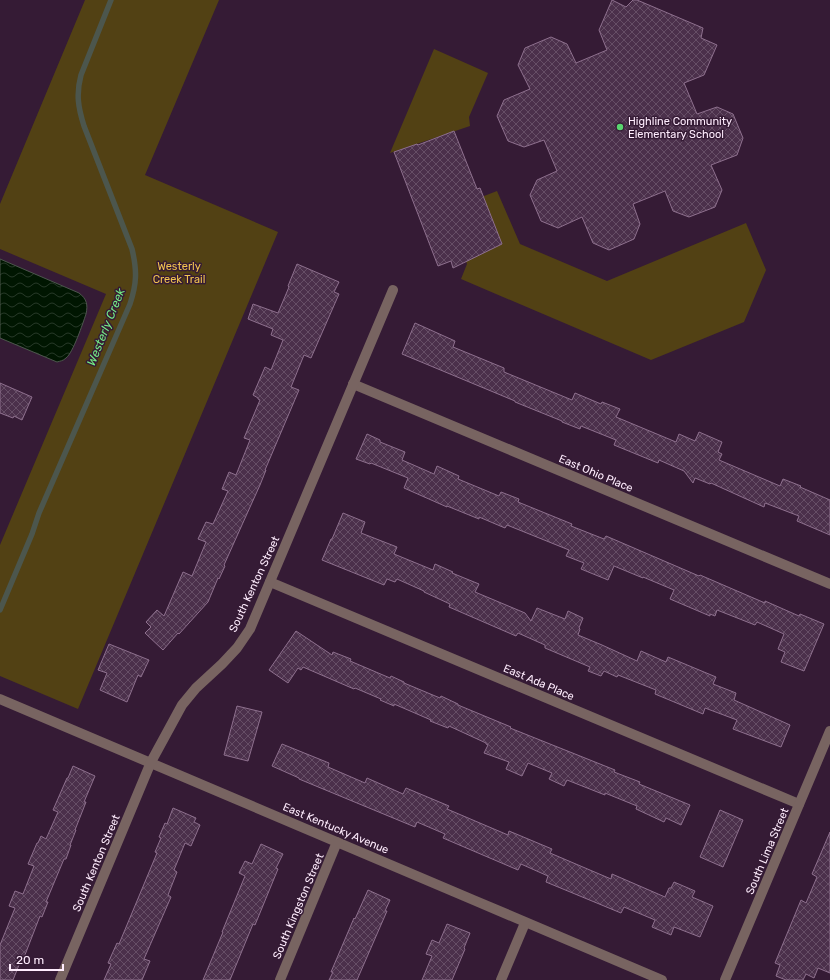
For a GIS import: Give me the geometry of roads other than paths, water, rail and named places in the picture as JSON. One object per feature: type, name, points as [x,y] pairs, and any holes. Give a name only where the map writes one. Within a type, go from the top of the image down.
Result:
[{"type":"street","name":"South Kenton Street","points":[[60,980],[151,762],[182,705],[196,688],[237,648],[250,629],[393,290]]},
{"type":"street","name":"East Ohio Place","points":[[354,384],[830,584]]},
{"type":"street","name":"East Ada Place","points":[[270,582],[799,804]]},
{"type":"street","name":"East Kentucky Avenue","points":[[0,699],[662,980]]},
{"type":"street","name":"South Lima Street","points":[[725,980],[830,730]]},
{"type":"street","name":"South Kingston Street","points":[[280,980],[337,842]]},
{"type":"street","points":[[501,980],[525,923]]},
{"type":"water","points":[[0,259],[82,295],[87,305],[87,311],[78,338],[69,355],[64,360],[57,362],[0,338]]},
{"type":"waterway","name":"Westerly Creek","points":[[0,610],[32,534],[39,513],[130,304],[134,290],[135,264],[132,249],[84,126],[78,100],[81,75],[111,0]]},
{"type":"place","name":"Highline Community Elementary School","points":[[620,127]]},
{"type":"park label","name":"Westerly Creek Trail","points":[[179,272]]}]
